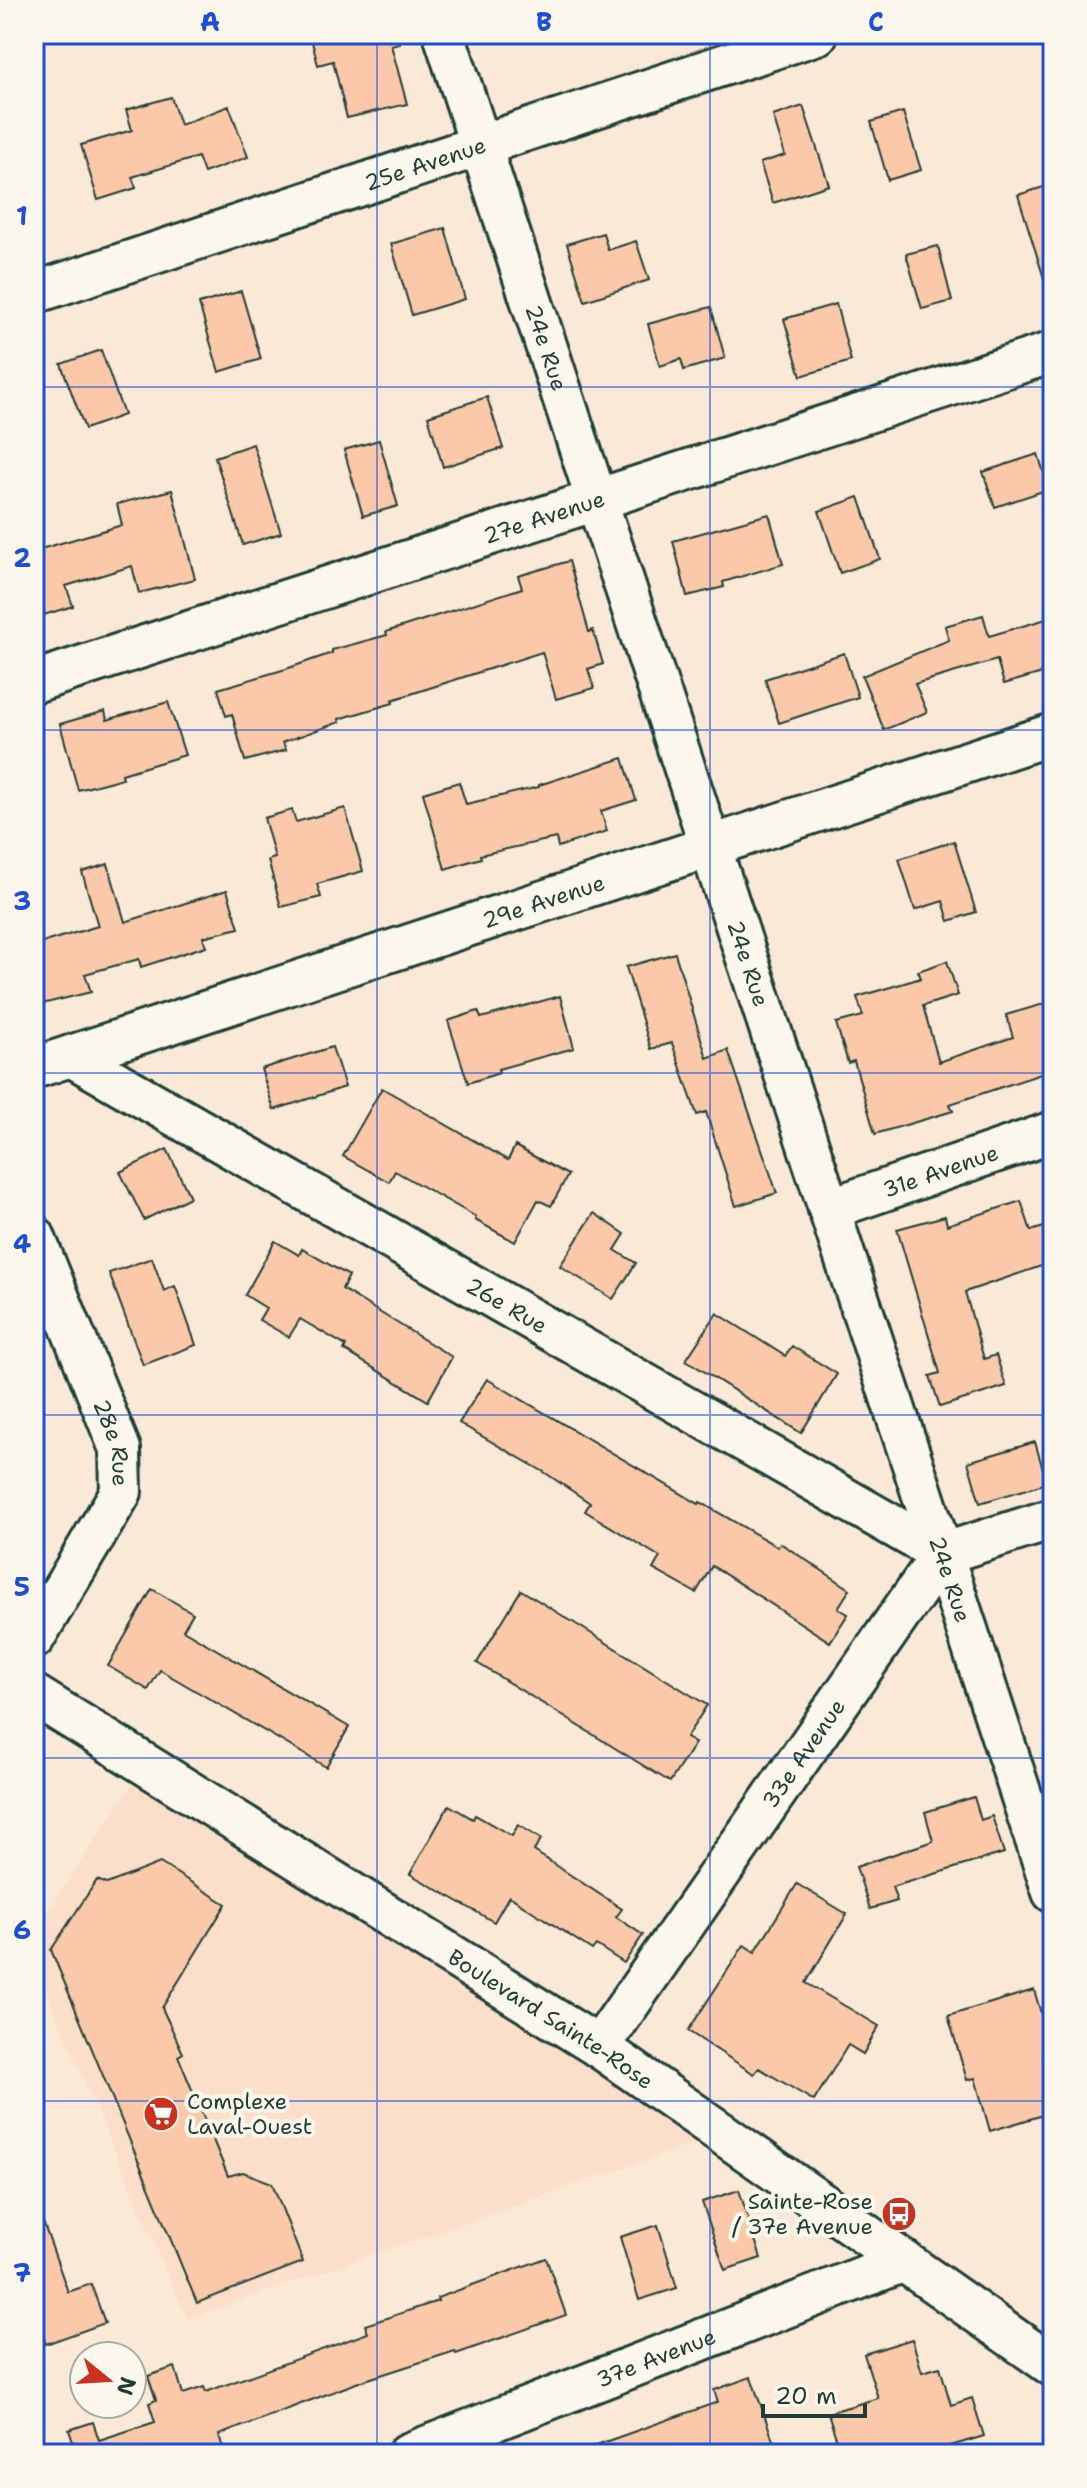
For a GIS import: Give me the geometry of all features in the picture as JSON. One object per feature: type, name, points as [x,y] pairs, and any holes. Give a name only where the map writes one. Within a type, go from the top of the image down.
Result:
[{"type":"street","name":"24e Rue","points":[[444,34],[1053,1892]]},
{"type":"street","name":"25e Avenue","points":[[34,293],[817,34]]},
{"type":"street","name":"27e Avenue","points":[[34,682],[1053,352]]},
{"type":"street","name":"29e Avenue","points":[[34,1068],[1053,734]]},
{"type":"street","name":"26e Rue","points":[[71,1056],[942,1554]]},
{"type":"street","name":"31e Avenue","points":[[829,1209],[1053,1132]]},
{"type":"street","name":"28e Rue","points":[[34,1236],[120,1449],[121,1492],[34,1638]]},
{"type":"street","points":[[942,1554],[1053,1519]]},
{"type":"street","name":"33e Avenue","points":[[599,2047],[942,1554]]},
{"type":"street","name":"Boulevard Sainte-Rose","points":[[34,1695],[599,2047],[1053,2366]]},
{"type":"street","name":"37e Avenue","points":[[408,2454],[904,2261]]},
{"type":"shaded area","points":[[147,1762],[723,2134],[187,2319],[34,1964],[34,1932]]},
{"type":"building","points":[[310,34],[399,34],[400,43],[391,45],[407,104],[347,118],[333,61],[318,65]]},
{"type":"building","points":[[171,97],[180,125],[229,106],[248,157],[204,173],[198,157],[132,177],[136,188],[98,200],[81,145],[132,130],[126,110]]},
{"type":"building","points":[[803,106],[829,185],[773,203],[760,163],[785,155],[773,116]]},
{"type":"building","points":[[903,112],[921,170],[888,180],[871,122]]},
{"type":"building","points":[[1053,184],[1053,287],[1047,288],[1018,195]]},
{"type":"building","points":[[445,228],[465,299],[412,315],[391,244]]},
{"type":"building","points":[[603,233],[608,250],[636,241],[649,280],[585,301],[567,244]]},
{"type":"building","points":[[938,246],[952,301],[922,309],[906,254]]},
{"type":"building","points":[[241,291],[261,359],[219,372],[199,304]]},
{"type":"building","points":[[836,304],[851,361],[801,376],[784,319]]},
{"type":"building","points":[[711,307],[725,358],[684,370],[681,359],[660,366],[648,324]]},
{"type":"building","points":[[101,350],[124,415],[85,429],[61,364]]},
{"type":"building","points":[[487,397],[503,448],[443,467],[428,416]]},
{"type":"building","points":[[379,440],[398,506],[363,516],[344,450]]},
{"type":"building","points":[[253,444],[281,533],[243,545],[215,457]]},
{"type":"building","points":[[1038,454],[1049,489],[995,507],[983,472]]},
{"type":"building","points":[[172,490],[195,579],[139,593],[132,566],[66,586],[73,606],[34,618],[34,551],[122,525],[117,504]]},
{"type":"building","points":[[859,497],[880,559],[840,573],[819,511]]},
{"type":"building","points":[[769,514],[783,564],[723,582],[724,587],[687,596],[673,541]]},
{"type":"building","points":[[569,561],[589,632],[593,630],[603,664],[588,669],[594,688],[556,699],[542,652],[339,719],[340,722],[283,742],[286,750],[245,761],[232,714],[226,716],[218,689],[286,669],[332,653],[332,650],[387,635],[386,632],[522,588],[518,576]]},
{"type":"building","points":[[983,615],[989,636],[1053,617],[1053,670],[1004,684],[997,660],[915,684],[927,712],[884,730],[862,676],[949,640],[945,626]]},
{"type":"building","points":[[844,653],[858,697],[779,723],[765,679]]},
{"type":"building","points":[[168,702],[185,755],[122,774],[123,778],[78,790],[60,724],[105,711],[107,720]]},
{"type":"building","points":[[623,758],[636,800],[601,811],[607,831],[558,847],[556,838],[480,855],[481,858],[445,869],[423,793],[459,782],[466,804],[539,787]]},
{"type":"building","points":[[345,808],[363,871],[317,884],[321,897],[281,907],[268,860],[275,858],[264,818],[292,810],[296,822]]},
{"type":"building","points":[[954,841],[976,912],[949,921],[943,901],[915,910],[899,859]]},
{"type":"building","points":[[108,864],[125,922],[227,890],[239,928],[203,937],[206,946],[141,967],[139,959],[85,974],[91,992],[34,1006],[34,945],[98,926],[82,872]]},
{"type":"building","points":[[675,953],[707,1058],[728,1050],[777,1193],[736,1206],[706,1112],[697,1115],[672,1043],[651,1049],[626,967]]},
{"type":"building","points":[[947,961],[958,995],[923,1006],[939,1062],[1013,1037],[1006,1015],[1047,1003],[1053,1023],[1053,1070],[950,1104],[953,1111],[875,1134],[854,1061],[848,1063],[836,1023],[863,1016],[857,997],[921,978],[918,971]]},
{"type":"building","points":[[560,996],[574,1048],[498,1069],[499,1073],[468,1083],[448,1021],[478,1011],[481,1018]]},
{"type":"building","points":[[332,1047],[345,1087],[274,1110],[261,1069]]},
{"type":"building","points":[[382,1088],[508,1160],[515,1146],[568,1175],[551,1206],[538,1200],[515,1242],[395,1171],[389,1182],[343,1156]]},
{"type":"building","points":[[167,1149],[190,1197],[144,1220],[120,1172]]},
{"type":"building","points":[[1021,1201],[1031,1231],[1053,1224],[1053,1262],[965,1292],[984,1359],[996,1355],[1006,1386],[940,1407],[930,1376],[940,1373],[897,1229],[945,1216],[947,1225]]},
{"type":"building","points":[[594,1213],[625,1234],[615,1250],[636,1263],[613,1299],[560,1266]]},
{"type":"building","points":[[275,1241],[299,1255],[302,1249],[349,1276],[342,1289],[452,1357],[428,1401],[300,1319],[289,1337],[259,1320],[266,1308],[245,1295]]},
{"type":"building","points":[[152,1258],[164,1291],[175,1286],[196,1345],[143,1365],[109,1273]]},
{"type":"building","points":[[717,1313],[785,1356],[792,1346],[837,1374],[801,1433],[686,1360]]},
{"type":"building","points":[[487,1379],[699,1504],[778,1547],[780,1543],[850,1589],[838,1608],[848,1614],[830,1642],[712,1566],[696,1593],[653,1569],[660,1557],[585,1511],[590,1503],[544,1472],[459,1423]]},
{"type":"building","points":[[1035,1442],[1047,1483],[980,1503],[968,1462]]},
{"type":"building","points":[[152,1589],[193,1613],[183,1630],[349,1727],[326,1767],[160,1670],[148,1690],[108,1666]]},
{"type":"building","points":[[521,1590],[707,1705],[686,1738],[695,1743],[670,1782],[477,1663]]},
{"type":"building","points":[[974,1797],[981,1820],[992,1816],[1004,1853],[892,1887],[897,1901],[870,1909],[856,1867],[933,1841],[925,1812]]},
{"type":"building","points":[[449,1805],[473,1819],[475,1815],[512,1836],[518,1825],[541,1839],[534,1851],[622,1909],[616,1917],[643,1935],[624,1963],[596,1945],[592,1950],[509,1896],[494,1922],[410,1874]]},
{"type":"building","name":"Complexe Laval-Ouest","points":[[160,1863],[226,1904],[162,2008],[183,2053],[178,2056],[228,2176],[243,2172],[272,2183],[303,2262],[197,2303],[51,1950],[97,1880],[107,1884]]},
{"type":"building","points":[[797,1884],[847,1914],[806,1983],[879,2026],[863,2054],[848,2045],[814,2101],[759,2068],[754,2074],[688,2031],[744,1945],[755,1952]]},
{"type":"building","points":[[1034,1990],[1053,2053],[1043,2056],[1053,2089],[1053,2112],[990,2131],[975,2078],[967,2080],[948,2016]]},
{"type":"building","points":[[739,2190],[761,2258],[725,2270],[702,2202]]},
{"type":"building","points":[[34,2208],[38,2208],[68,2292],[91,2284],[105,2323],[46,2344],[34,2312]]},
{"type":"building","points":[[658,2225],[677,2288],[639,2300],[620,2237]]},
{"type":"building","points":[[546,2258],[566,2315],[456,2354],[455,2351],[359,2382],[219,2435],[225,2454],[74,2454],[69,2430],[93,2422],[99,2440],[155,2422],[149,2403],[156,2400],[148,2376],[175,2367],[183,2394],[204,2387],[206,2392],[368,2333],[365,2325],[438,2301],[437,2298]]},
{"type":"building","points":[[912,2339],[922,2372],[940,2367],[951,2405],[972,2398],[984,2436],[924,2454],[841,2454],[828,2413],[878,2398],[864,2354]]},
{"type":"building","points":[[751,2377],[774,2443],[743,2454],[586,2454],[585,2449],[718,2402],[714,2390]]},
{"type":"place","name":"Complexe Laval-Ouest","points":[[161,2114]]},
{"type":"place","name":"Sainte-Rose / 37e Avenue","points":[[899,2214]]}]
